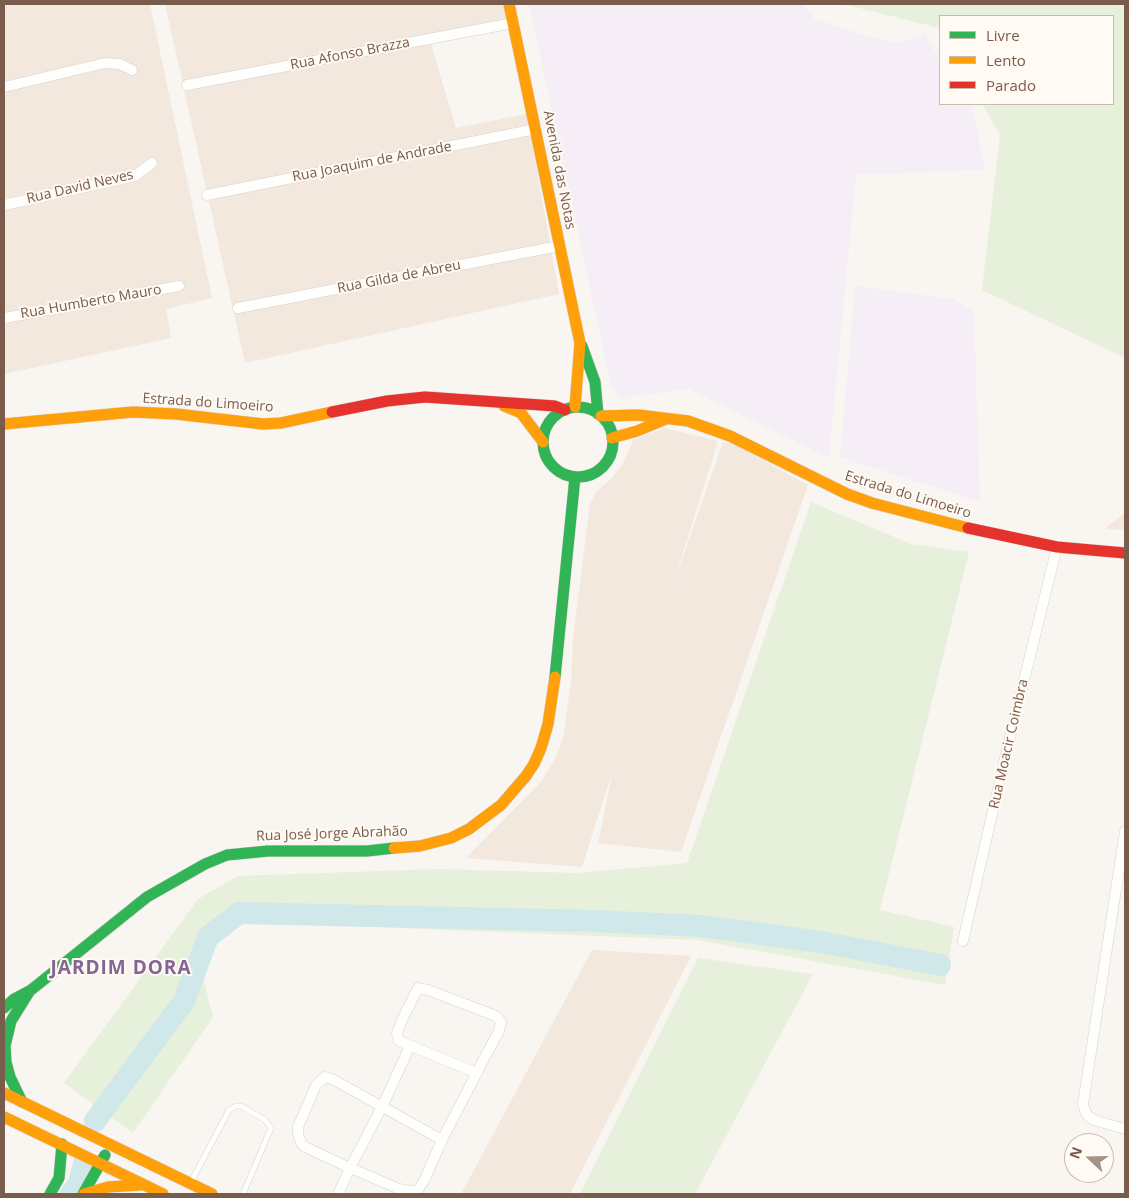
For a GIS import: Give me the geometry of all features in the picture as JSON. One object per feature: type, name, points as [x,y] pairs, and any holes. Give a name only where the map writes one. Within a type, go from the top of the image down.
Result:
[{"type":"main road","name":"Avenida das Notas","points":[[509,4],[580,343],[590,365],[600,415],[606,422],[612,438]]},
{"type":"main road","name":"Avenida das Notas","points":[[570,408],[579,370],[580,343]]},
{"type":"main road","name":"Estrada do Limoeiro","points":[[4,424],[133,412],[281,424],[404,399],[442,398],[498,403],[516,402],[570,408]]},
{"type":"main road","name":"Estrada do Limoeiro","points":[[498,403],[514,409],[527,418],[543,442]]},
{"type":"main road","points":[[600,415],[587,408],[570,408],[556,415],[549,422],[543,442],[548,459],[559,471],[575,477],[590,474],[603,466],[609,458],[612,438],[647,428],[666,419]]},
{"type":"main road","name":"Estrada do Limoeiro","points":[[600,415],[638,415],[688,421],[730,436],[820,482],[872,503],[971,529],[1057,547],[1125,553]]},
{"type":"main road","name":"Rua José Jorge Abrahão","points":[[4,1008],[14,999],[30,990],[147,897],[206,864],[227,855],[268,851],[367,851],[420,846],[450,838],[469,830],[501,805],[534,764],[542,748],[548,724],[553,698],[565,590],[575,477]]},
{"type":"main road","name":"Rua José Jorge Abrahão","points":[[22,1102],[10,1077],[6,1062],[5,1046],[11,1021],[30,990]]},
{"type":"main road","points":[[4,1093],[212,1194]]},
{"type":"main road","points":[[4,1117],[163,1194]]},
{"type":"main road","points":[[50,1194],[59,1178],[62,1166],[62,1144]]},
{"type":"main road","points":[[83,1194],[111,1144]]},
{"type":"main road","points":[[83,1194],[108,1187],[143,1184]]},
{"type":"street","name":"Rua Afonso Brazza","points":[[187,85],[513,23]]},
{"type":"street","points":[[4,87],[105,63],[120,64],[132,70]]},
{"type":"street","name":"Rua Joaquim de Andrade","points":[[207,195],[536,129]]},
{"type":"street","name":"Rua David Neves","points":[[4,205],[135,176],[152,163]]},
{"type":"street","name":"Rua Gilda de Abreu","points":[[238,308],[559,246]]},
{"type":"street","name":"Rua Humberto Mauro","points":[[4,318],[178,286]]},
{"type":"street","name":"Rua Moacir Coimbra","points":[[963,941],[1008,745],[1057,547]]},
{"type":"street","points":[[1125,831],[1084,1096],[1084,1111],[1089,1118],[1125,1129]]},
{"type":"street","points":[[442,1140],[334,1080],[325,1077],[316,1085],[298,1127],[301,1143],[305,1147],[402,1190],[417,1191],[424,1181],[442,1140],[499,1031],[501,1022],[496,1016],[418,988],[397,1033],[399,1041],[477,1073]]},
{"type":"street","points":[[338,1194],[382,1107],[410,1046]]},
{"type":"lane","points":[[190,1184],[229,1110],[236,1106],[241,1106],[265,1120],[271,1128],[244,1194]]},
{"type":"shaded area","points":[[4,4],[150,4],[212,298],[166,309],[171,338],[4,374]]},
{"type":"shaded area","points":[[165,4],[503,4],[507,24],[430,41],[456,128],[527,114],[559,294],[245,363]]},
{"type":"shaded area","points":[[529,4],[803,4],[815,19],[877,39],[897,43],[925,34],[939,58],[939,105],[972,105],[985,170],[856,175],[829,458],[689,389],[620,398],[611,386]]},
{"type":"shaded area","points":[[855,286],[954,299],[974,311],[980,502],[840,457]]},
{"type":"shaded area","points":[[665,428],[718,441],[673,585],[723,442],[737,446],[808,485],[681,852],[598,843],[613,770],[582,867],[466,858],[541,782],[555,759],[563,738],[571,682],[573,638],[590,504],[597,491],[612,478],[624,462],[633,440]]},
{"type":"shaded area","points":[[1125,512],[1125,530],[1105,529]]},
{"type":"shaded area","points":[[592,950],[691,956],[570,1194],[461,1194]]},
{"type":"green space","points":[[843,4],[1125,4],[1125,358],[982,290],[1000,135],[983,105],[1114,105],[1114,15],[939,15],[939,28]]},
{"type":"green space","points":[[811,502],[911,544],[969,552],[880,910],[954,927],[945,985],[698,940],[226,921],[205,925],[196,951],[213,1017],[133,1133],[64,1083],[198,899],[238,876],[437,869],[578,873],[687,863]]},
{"type":"green space","points":[[698,958],[813,974],[695,1194],[580,1194]]},
{"type":"waterway","points":[[95,1121],[184,1001],[208,937],[239,913],[594,921],[701,926],[821,942],[940,965]]},
{"type":"waterway","points":[[71,1194],[79,1183],[84,1164]]},
{"type":"traffic: fast","points":[[582,346],[595,382],[598,414]]},
{"type":"traffic: fast","points":[[578,407],[597,413],[607,423],[613,442],[607,461],[597,471],[578,477],[559,471],[549,461],[543,442],[549,423],[559,413],[578,407]]},
{"type":"traffic: fast","points":[[555,677],[575,477]]},
{"type":"traffic: fast","points":[[4,1008],[14,999],[31,990],[147,897],[205,864],[227,855],[268,851],[367,851],[394,848]]},
{"type":"traffic: fast","points":[[22,1102],[10,1077],[6,1062],[5,1046],[11,1021],[29,992]]},
{"type":"traffic: fast","points":[[50,1194],[59,1178],[62,1144]]},
{"type":"traffic: fast","points":[[83,1194],[105,1155]]},
{"type":"traffic: slow","points":[[509,4],[580,343],[575,407]]},
{"type":"traffic: slow","points":[[504,406],[521,413],[543,442]]},
{"type":"traffic: slow","points":[[4,424],[133,412],[176,414],[263,424],[281,423],[332,412]]},
{"type":"traffic: slow","points":[[601,416],[638,415],[688,421],[730,436],[847,494],[872,503],[968,528]]},
{"type":"traffic: slow","points":[[612,438],[637,431],[666,419]]},
{"type":"traffic: slow","points":[[394,848],[420,846],[451,838],[469,829],[501,805],[526,776],[541,748],[548,724],[555,677]]},
{"type":"traffic: slow","points":[[4,1093],[212,1194]]},
{"type":"traffic: slow","points":[[4,1117],[163,1194]]},
{"type":"traffic: slow","points":[[84,1194],[108,1187],[140,1185]]},
{"type":"traffic: jam","points":[[332,412],[387,401],[425,397],[555,406],[565,410]]},
{"type":"traffic: jam","points":[[968,528],[1057,547],[1125,553]]},
{"type":"district","name":"JARDIM DORA","points":[[121,969]]}]
